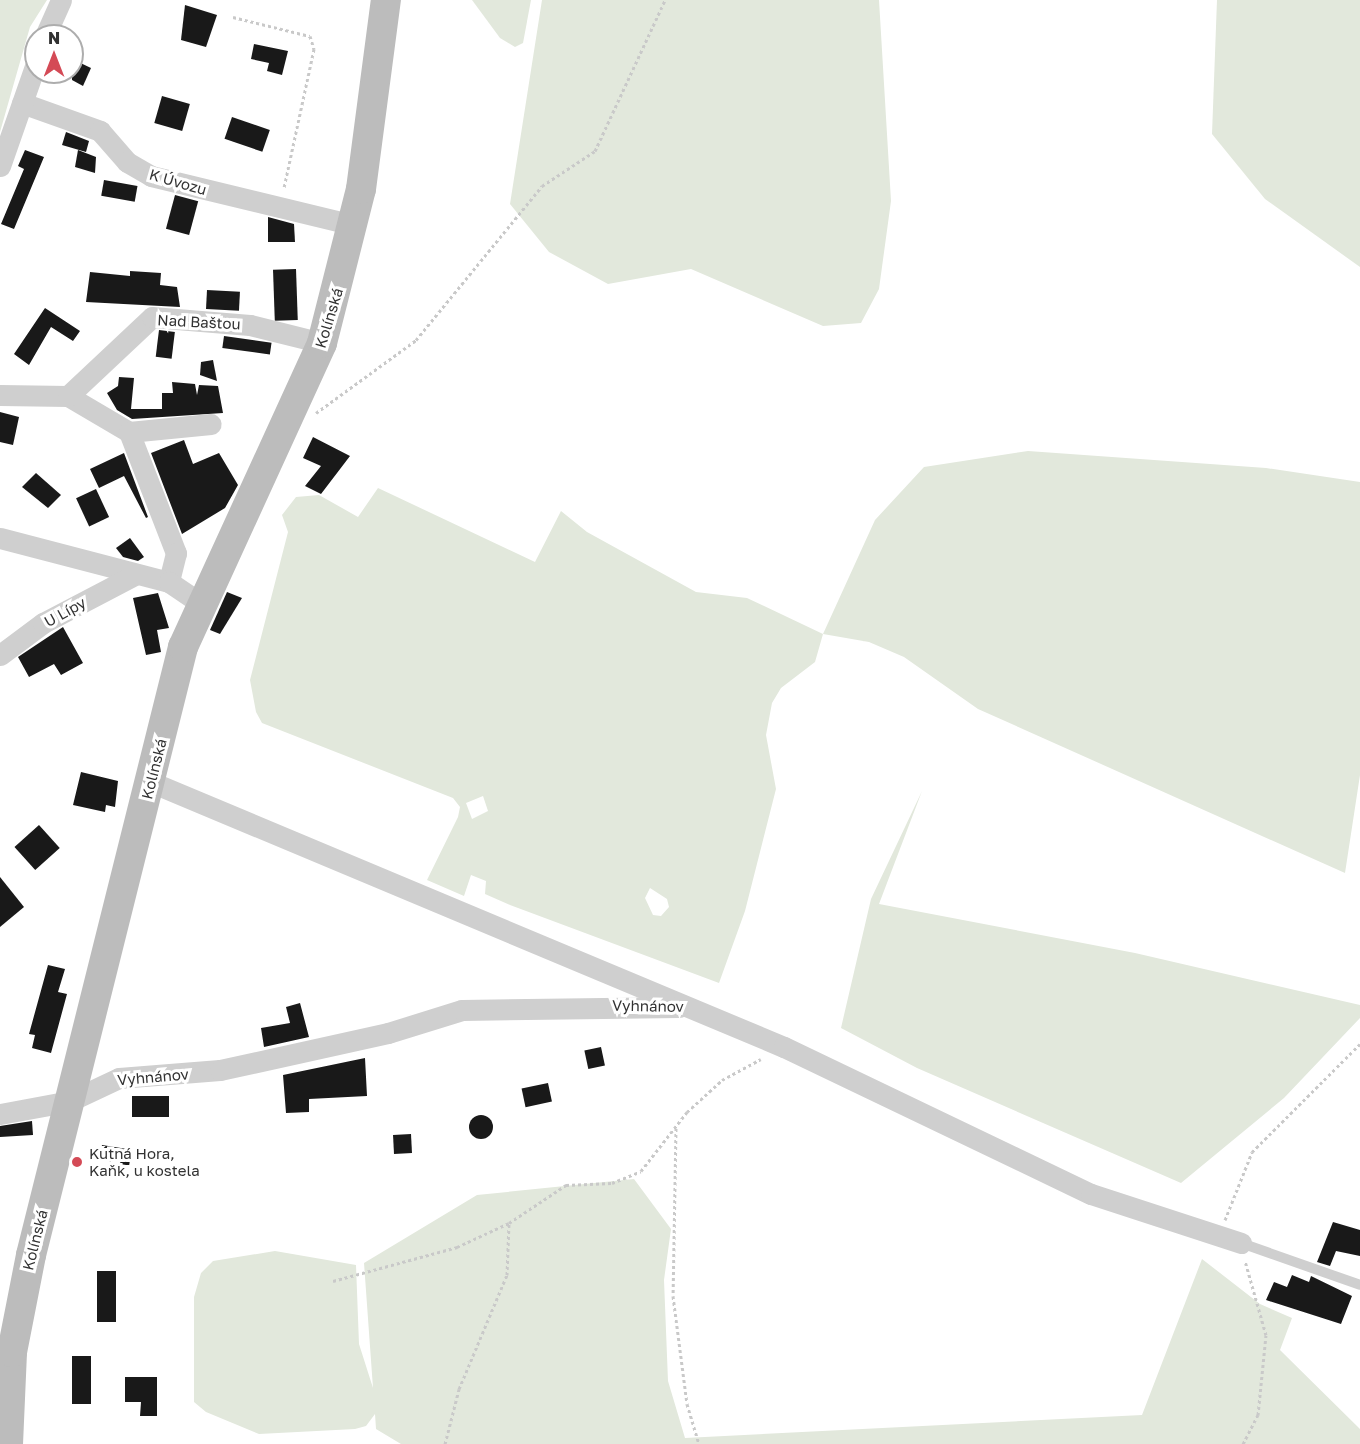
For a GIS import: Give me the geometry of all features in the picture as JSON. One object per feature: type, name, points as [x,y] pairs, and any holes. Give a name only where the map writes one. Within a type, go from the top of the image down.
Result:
[{"type":"street","points":[[50,24],[61,0]]},
{"type":"street","name":"Kolínská","points":[[8,1444],[12,1352],[70,1101],[183,646],[200,603],[322,343],[353,225],[386,0]]},
{"type":"street","points":[[0,166],[28,84]]},
{"type":"street","name":"K Úvozu","points":[[22,102],[100,131],[127,162],[151,176],[284,205],[353,225]]},
{"type":"street","name":"Nad Baštou","points":[[68,396],[152,317],[250,325],[322,343]]},
{"type":"street","points":[[0,395],[68,396],[129,432],[211,424]]},
{"type":"street","points":[[129,432],[176,553],[169,582]]},
{"type":"street","points":[[0,538],[169,582],[200,603]]},
{"type":"street","name":"U Lípy","points":[[0,655],[43,623],[135,575]]},
{"type":"street","name":"Vyhnánov","points":[[151,782],[691,1007]]},
{"type":"street","points":[[691,1007],[784,1047],[1091,1194],[1240,1244]]},
{"type":"street","name":"Vyhnánov","points":[[0,1114],[70,1101],[119,1078],[219,1070],[388,1033],[462,1010],[691,1007]]},
{"type":"lane","points":[[1240,1244],[1360,1285]]},
{"type":"path","points":[[313,416],[416,340],[542,186],[595,151],[665,0]]},
{"type":"path","points":[[233,17],[310,36],[314,49],[284,180],[284,205]]},
{"type":"path","points":[[1218,1235],[1252,1152],[1360,1044]]},
{"type":"path","points":[[333,1281],[457,1247],[509,1223],[566,1185],[612,1183],[641,1171],[676,1125],[722,1080],[784,1047]]},
{"type":"path","points":[[676,1125],[673,1296],[687,1404],[699,1444]]},
{"type":"path","points":[[445,1444],[459,1389],[507,1275],[509,1223]]},
{"type":"path","points":[[1240,1244],[1266,1335],[1258,1415],[1243,1444]]},
{"type":"shaded area","points":[[0,0],[47,0],[32,24],[24,24],[24,48],[0,132]]},
{"type":"shaded area","points":[[472,0],[531,0],[523,43],[515,47],[500,38]]},
{"type":"shaded area","points":[[542,0],[879,0],[891,201],[879,289],[861,323],[823,326],[691,269],[608,284],[549,252],[510,204]]},
{"type":"shaded area","points":[[1217,0],[1360,0],[1360,267],[1265,199],[1212,134]]},
{"type":"shaded area","points":[[1028,451],[1266,468],[1360,482],[1360,775],[1345,873],[978,709],[904,657],[869,642],[823,634],[875,520],[924,467]]},
{"type":"shaded area","points":[[378,488],[535,562],[561,511],[587,532],[696,592],[747,598],[823,634],[815,662],[781,688],[772,703],[766,735],[776,789],[745,911],[719,983],[510,905],[485,894],[486,881],[471,875],[464,896],[427,880],[458,817],[460,807],[453,798],[262,723],[256,712],[250,680],[288,532],[282,515],[296,497],[319,495],[358,517]],"holes":[[[483,796],[488,811],[472,819],[466,803]],[[650,888],[667,899],[669,907],[661,916],[653,915],[645,898]]]},
{"type":"shaded area","points":[[922,791],[879,904],[1135,953],[1360,1005],[1360,1018],[1284,1098],[1181,1183],[917,1068],[841,1028],[871,899]]},
{"type":"shaded area","points":[[634,1179],[671,1229],[664,1280],[668,1381],[685,1438],[1142,1415],[1202,1259],[1260,1304],[1292,1318],[1280,1350],[1360,1429],[1360,1444],[401,1444],[376,1429],[375,1414],[366,1426],[355,1429],[259,1434],[206,1412],[194,1402],[194,1297],[201,1273],[213,1261],[275,1251],[356,1265],[359,1344],[373,1388],[364,1263],[477,1195]]},
{"type":"building","points":[[185,5],[217,15],[206,47],[181,40]]},
{"type":"building","points":[[254,44],[288,51],[282,75],[267,71],[269,63],[251,59]]},
{"type":"building","points":[[84,65],[91,68],[84,84]]},
{"type":"building","points":[[162,96],[190,104],[182,131],[154,123]]},
{"type":"building","points":[[232,117],[270,130],[262,152],[225,139]]},
{"type":"building","points":[[66,132],[89,141],[86,152],[62,145]]},
{"type":"building","points":[[25,150],[44,157],[14,229],[1,224],[24,169],[18,166]]},
{"type":"building","points":[[78,150],[96,157],[95,173],[75,167]]},
{"type":"building","points":[[104,180],[137,186],[135,202],[101,196]]},
{"type":"building","points":[[175,195],[198,201],[189,235],[166,229]]},
{"type":"building","points":[[268,217],[294,224],[295,242],[268,242]]},
{"type":"building","points":[[296,269],[298,320],[275,321],[273,270]]},
{"type":"building","points":[[130,271],[161,273],[160,285],[177,287],[180,307],[86,302],[90,272],[130,276]]},
{"type":"building","points":[[207,290],[240,292],[239,311],[206,309]]},
{"type":"building","points":[[45,308],[80,331],[73,341],[51,327],[29,365],[14,354]]},
{"type":"building","points":[[159,330],[175,332],[172,359],[156,357]]},
{"type":"building","points":[[224,336],[272,343],[270,355],[222,348]]},
{"type":"building","points":[[213,360],[217,381],[200,375],[201,362]]},
{"type":"building","points":[[119,377],[134,378],[131,409],[162,409],[162,393],[173,393],[172,382],[195,384],[197,395],[199,385],[218,386],[223,413],[132,419],[117,410],[107,393],[118,386]]},
{"type":"building","points":[[0,412],[19,417],[13,445],[0,442]]},
{"type":"building","points":[[313,437],[350,456],[321,494],[305,486],[321,466],[303,458]]},
{"type":"building","points":[[184,440],[193,464],[219,453],[238,485],[225,508],[182,534],[151,453]]},
{"type":"building","points":[[124,453],[148,517],[146,518],[124,476],[99,488],[90,469]]},
{"type":"building","points":[[36,473],[61,495],[48,508],[22,487]]},
{"type":"building","points":[[96,489],[109,517],[89,526],[76,498]]},
{"type":"building","points":[[130,538],[144,557],[138,561],[123,557],[116,548]]},
{"type":"building","points":[[227,592],[242,598],[220,634],[210,630]]},
{"type":"building","points":[[158,593],[169,628],[157,630],[161,652],[146,655],[133,598]]},
{"type":"building","points":[[63,627],[83,663],[61,675],[54,664],[29,677],[18,657]]},
{"type":"building","points":[[81,772],[118,781],[115,807],[106,805],[105,812],[73,805]]},
{"type":"building","points":[[39,825],[60,848],[35,870],[14,847]]},
{"type":"building","points":[[0,877],[24,907],[0,927]]},
{"type":"building","points":[[48,965],[65,969],[58,992],[67,994],[51,1053],[32,1048],[35,1035],[29,1034]]},
{"type":"building","points":[[300,1003],[309,1037],[264,1047],[261,1028],[290,1023],[286,1007]]},
{"type":"building","points":[[601,1047],[605,1066],[588,1069],[584,1051]]},
{"type":"building","points":[[365,1058],[367,1096],[309,1099],[309,1112],[286,1113],[283,1075]]},
{"type":"building","points":[[548,1083],[552,1102],[526,1107],[522,1089]]},
{"type":"building","points":[[132,1096],[169,1096],[169,1117],[132,1117]]},
{"type":"building","points":[[481,1115],[490,1118],[493,1127],[490,1136],[481,1139],[472,1136],[469,1127],[472,1118]]},
{"type":"building","points":[[32,1121],[33,1135],[0,1137],[0,1126]]},
{"type":"building","points":[[411,1134],[412,1153],[394,1154],[393,1135]]},
{"type":"building","points":[[102,1145],[132,1150],[129,1165],[99,1161]]},
{"type":"building","points":[[1333,1222],[1360,1230],[1360,1256],[1336,1251],[1330,1266],[1317,1262]]},
{"type":"building","points":[[97,1271],[116,1271],[116,1322],[97,1322]]},
{"type":"building","points":[[1292,1275],[1309,1282],[1311,1276],[1352,1296],[1341,1324],[1266,1300],[1274,1282],[1287,1287]]},
{"type":"building","points":[[72,1356],[91,1356],[91,1404],[72,1404]]},
{"type":"building","points":[[125,1377],[157,1377],[157,1416],[140,1416],[141,1402],[125,1402]]},
{"type":"place","name":"Kutná Hora, Kaňk, u kostela","points":[[77,1162]]}]
